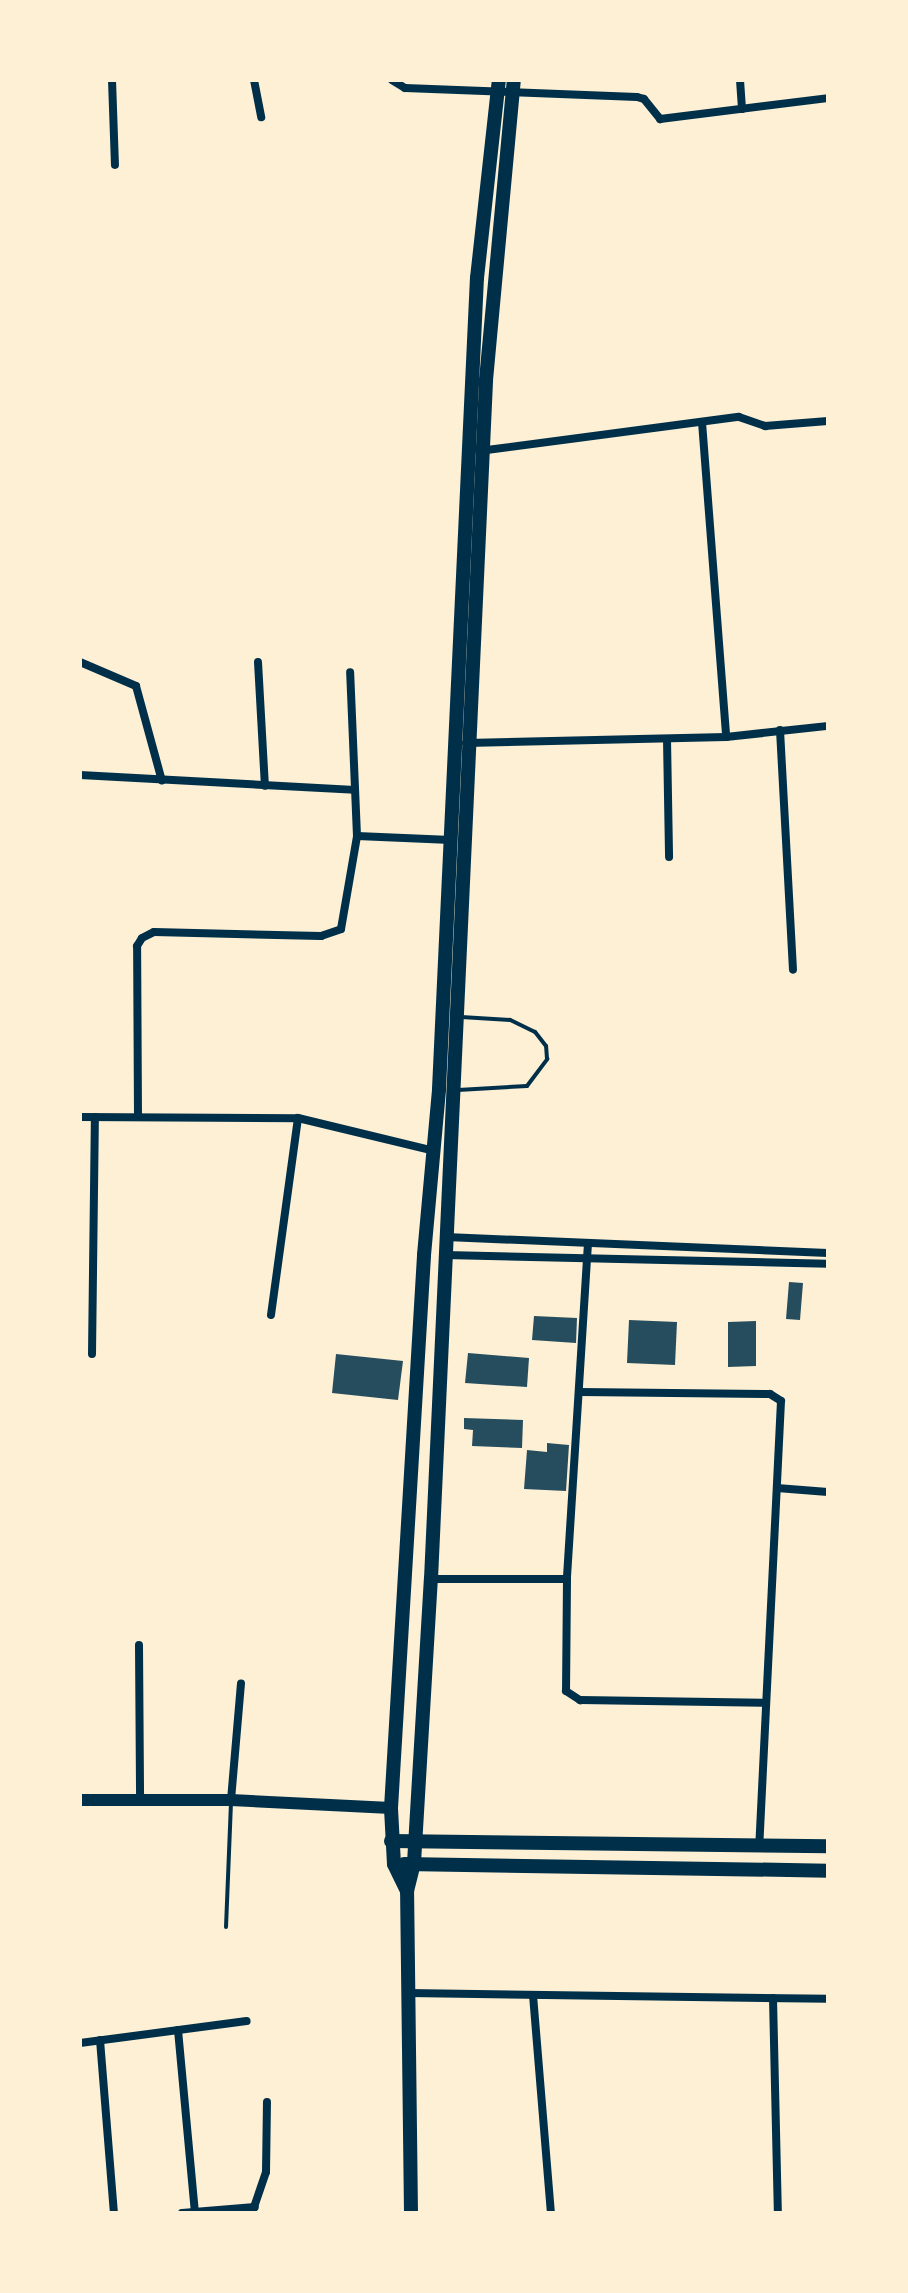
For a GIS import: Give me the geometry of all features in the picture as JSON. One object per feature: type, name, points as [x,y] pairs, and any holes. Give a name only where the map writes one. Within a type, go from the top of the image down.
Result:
[{"type":"main road","points":[[407,1891],[394,1864],[391,1808],[424,1255],[439,1089],[451,840],[464,743],[506,86]]},
{"type":"main road","points":[[411,2213],[407,1891],[414,1863],[416,1759],[431,1579],[445,1255],[456,1090],[467,452],[477,278],[506,86]]},
{"type":"main road","points":[[394,1757],[416,1759]]},
{"type":"main road","points":[[80,1800],[231,1800],[391,1808]]},
{"type":"main road","points":[[391,1841],[828,1846]]},
{"type":"main road","points":[[394,1864],[828,1871]]},
{"type":"street","points":[[112,80],[115,165]]},
{"type":"street","points":[[254,80],[261,117]]},
{"type":"street","points":[[392,80],[405,88],[506,86],[637,97],[660,119],[828,98]]},
{"type":"street","points":[[740,80],[742,109]]},
{"type":"street","points":[[467,452],[739,417],[765,426],[828,421]]},
{"type":"street","points":[[702,422],[726,737]]},
{"type":"street","points":[[80,662],[136,686],[162,781]]},
{"type":"street","points":[[258,662],[265,786]]},
{"type":"street","points":[[138,1117],[137,946],[142,938],[154,932],[335,934],[341,929],[357,836],[350,672]]},
{"type":"street","points":[[464,743],[726,737],[828,726]]},
{"type":"street","points":[[780,730],[793,970]]},
{"type":"street","points":[[667,739],[669,857]]},
{"type":"street","points":[[80,775],[355,790]]},
{"type":"street","points":[[357,836],[451,840]]},
{"type":"street","points":[[80,1117],[298,1118],[435,1151]]},
{"type":"street","points":[[92,1354],[95,1117]]},
{"type":"street","points":[[271,1315],[298,1118]]},
{"type":"street","points":[[446,1237],[828,1253]]},
{"type":"street","points":[[588,1243],[563,1683],[571,1696],[763,1703]]},
{"type":"street","points":[[445,1255],[828,1264]]},
{"type":"street","points":[[580,1392],[776,1396],[783,1408],[763,1703],[759,1844]]},
{"type":"street","points":[[777,1488],[828,1492]]},
{"type":"street","points":[[431,1579],[567,1579]]},
{"type":"street","points":[[139,1645],[140,1798]]},
{"type":"street","points":[[231,1800],[241,1683]]},
{"type":"street","points":[[408,1993],[828,1999]]},
{"type":"street","points":[[533,1995],[551,2213]]},
{"type":"street","points":[[773,1998],[778,2213]]},
{"type":"street","points":[[80,2043],[247,2021]]},
{"type":"street","points":[[178,2030],[195,2212]]},
{"type":"street","points":[[100,2040],[114,2213]]},
{"type":"street","points":[[182,2213],[253,2210],[266,2172],[267,2102]]},
{"type":"lane","points":[[439,1089],[527,1086],[547,1059],[546,1046],[535,1032],[510,1020],[442,1016]]},
{"type":"lane","points":[[226,1927],[231,1800]]},
{"type":"building","points":[[789,1282],[803,1283],[800,1320],[786,1319]]},
{"type":"building","points":[[534,1316],[577,1318],[576,1343],[532,1340]]},
{"type":"building","points":[[629,1320],[677,1322],[675,1365],[627,1363]]},
{"type":"building","points":[[756,1321],[756,1366],[728,1367],[728,1322]]},
{"type":"building","points":[[468,1353],[529,1358],[527,1387],[465,1383]]},
{"type":"building","points":[[336,1354],[403,1361],[398,1400],[332,1393]]},
{"type":"building","points":[[464,1418],[523,1420],[522,1448],[472,1446],[473,1430],[464,1429]]},
{"type":"building","points":[[547,1443],[569,1445],[566,1491],[524,1489],[527,1450],[547,1452]]}]
